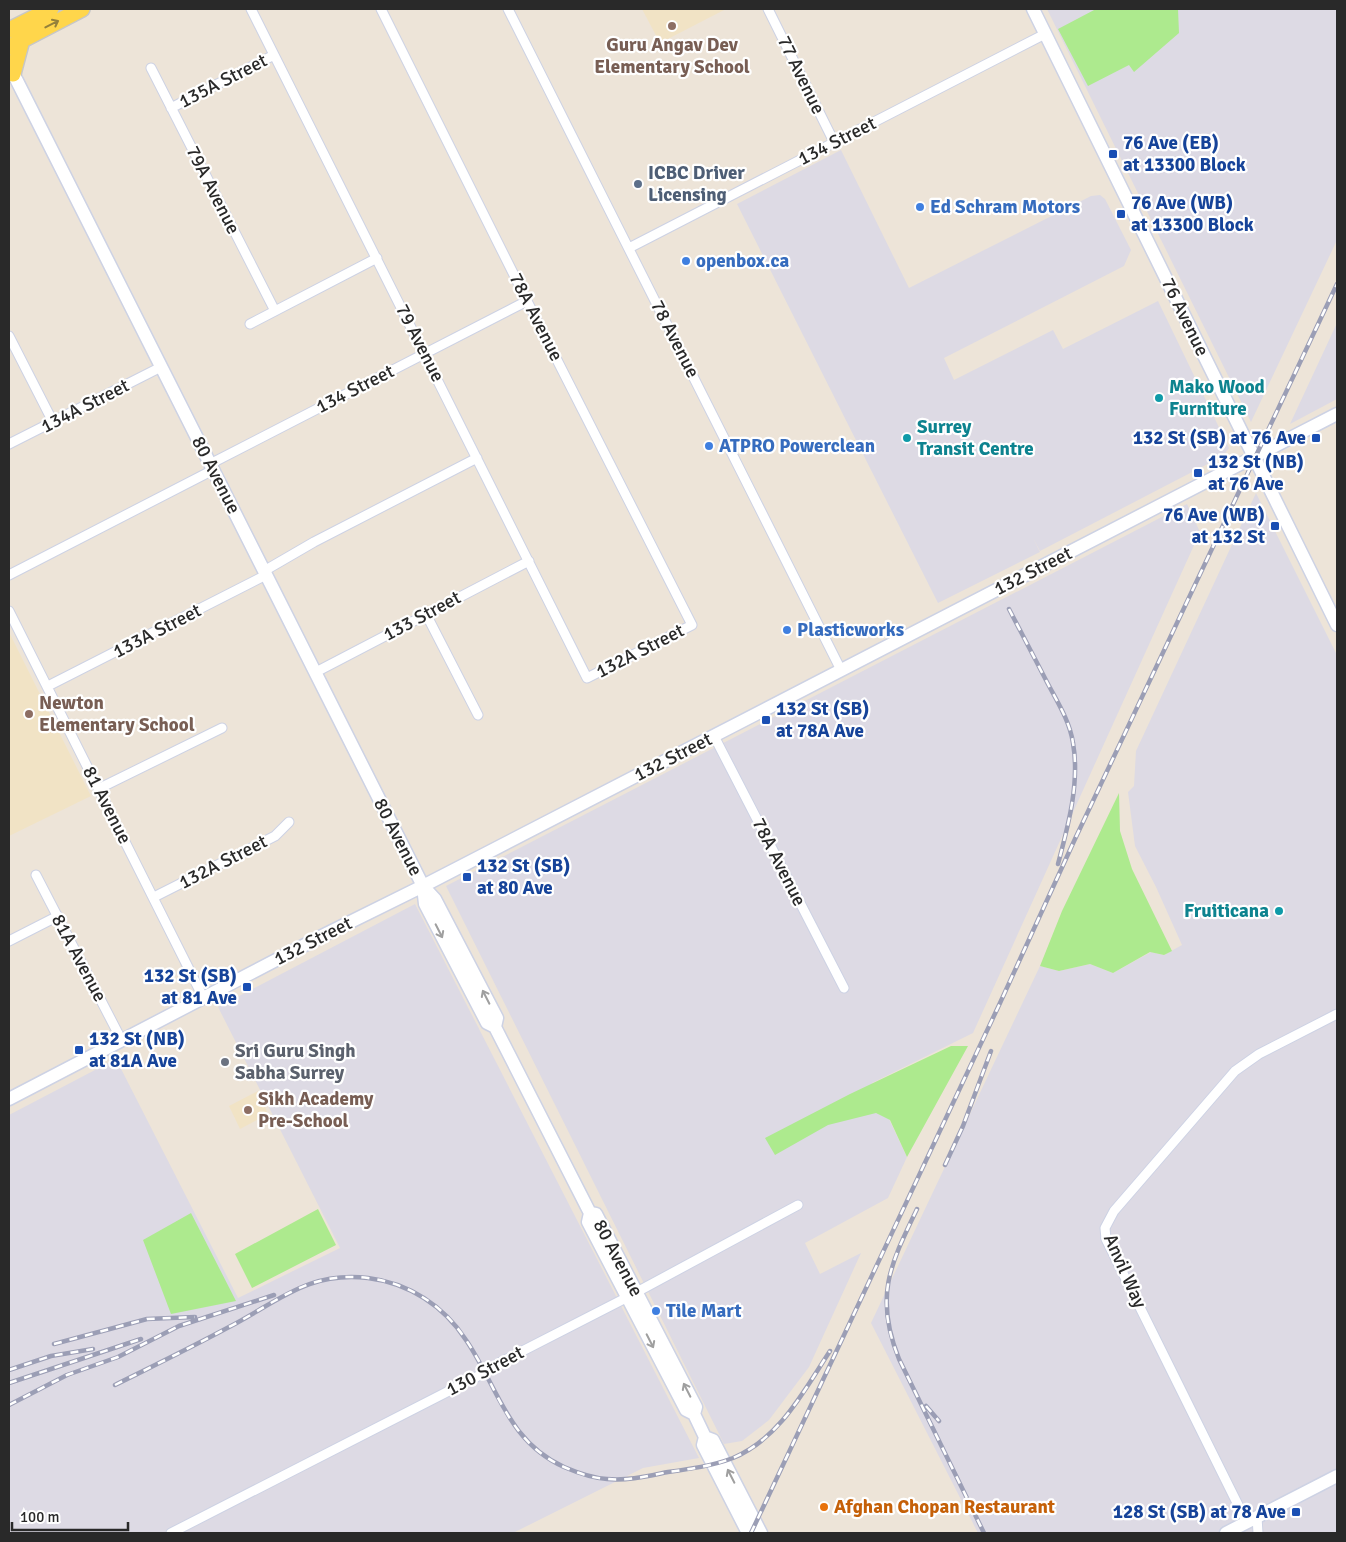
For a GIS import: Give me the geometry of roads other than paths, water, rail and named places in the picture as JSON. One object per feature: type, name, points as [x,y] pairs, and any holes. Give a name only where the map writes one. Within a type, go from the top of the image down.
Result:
[{"type":"main road","points":[[13,34],[51,9]]},
{"type":"main road","points":[[13,34],[82,9]]},
{"type":"main road","name":"76 Avenue","points":[[1033,9],[1337,625]]},
{"type":"main road","points":[[10,71],[13,34]]},
{"type":"main road","name":"80 Avenue","points":[[10,71],[423,886],[425,904],[486,1023],[495,1027],[590,1213],[588,1222],[632,1295],[686,1410],[694,1414],[706,1438],[703,1446],[748,1533]]},
{"type":"main road","name":"132 Street","points":[[9,1099],[1337,414]]},
{"type":"main road","name":"80 Avenue","points":[[706,1438],[713,1440],[761,1533]]},
{"type":"main road","points":[[1226,1533],[1337,1476]]},
{"type":"street","name":"79 Avenue","points":[[251,9],[587,678]]},
{"type":"street","name":"78A Avenue","points":[[381,9],[692,625]]},
{"type":"street","name":"78 Avenue","points":[[508,9],[841,670]]},
{"type":"street","name":"77 Avenue","points":[[768,9],[834,142]]},
{"type":"street","name":"134 Street","points":[[629,248],[1045,34]]},
{"type":"street","name":"135A Street","points":[[171,108],[274,55]]},
{"type":"street","name":"79A Avenue","points":[[152,68],[275,310]]},
{"type":"street","points":[[250,324],[377,258]]},
{"type":"street","name":"134 Street","points":[[9,575],[425,353],[527,301]]},
{"type":"street","points":[[9,336],[53,422]]},
{"type":"street","name":"134A Street","points":[[9,444],[161,367]]},
{"type":"street","name":"133A Street","points":[[48,686],[265,573],[314,542],[477,458]]},
{"type":"street","name":"133 Street","points":[[316,672],[529,561]]},
{"type":"street","name":"81 Avenue","points":[[9,611],[204,999]]},
{"type":"street","points":[[426,614],[478,715]]},
{"type":"street","name":"132A Street","points":[[587,678],[692,625]]},
{"type":"street","points":[[98,789],[222,728]]},
{"type":"street","name":"78A Avenue","points":[[714,736],[844,988]]},
{"type":"street","name":"132A Street","points":[[154,897],[275,836],[289,822]]},
{"type":"street","name":"81A Avenue","points":[[36,875],[122,1040]]},
{"type":"street","points":[[9,941],[58,916]]},
{"type":"street","name":"Anvil Way","points":[[1252,1520],[1106,1239],[1105,1228],[1114,1211],[1235,1071],[1259,1054],[1337,1014]]},
{"type":"street","name":"130 Street","points":[[170,1533],[632,1295],[798,1205]]},
{"type":"street","points":[[1252,1520],[1258,1533]]},
{"type":"railway","points":[[751,1533],[1337,284]]},
{"type":"railway","points":[[1009,609],[1063,713],[1073,743],[1075,758],[1074,789],[1069,820],[1058,864]]},
{"type":"railway","points":[[945,1165],[963,1126],[991,1051]]},
{"type":"railway","points":[[917,1209],[899,1247],[889,1282],[887,1317],[891,1337],[899,1359],[984,1533]]},
{"type":"railway","points":[[115,1385],[215,1334],[295,1290],[328,1279],[347,1277],[368,1278],[398,1285],[411,1291],[424,1298],[447,1317],[466,1340],[516,1428],[529,1443],[545,1456],[564,1467],[585,1475],[623,1479],[709,1465],[733,1458],[750,1449],[764,1439],[789,1412],[830,1351]]},
{"type":"railway","points":[[9,1405],[67,1375],[118,1357],[179,1326],[274,1295]]},
{"type":"railway","points":[[54,1344],[147,1319],[195,1317]]},
{"type":"railway","points":[[9,1383],[141,1339]]},
{"type":"railway","points":[[9,1370],[51,1356],[93,1349]]},
{"type":"railway","points":[[926,1406],[939,1421]]},
{"type":"place","name":"Guru Angav Dev Elementary School","points":[[672,26]]},
{"type":"place","name":"76 Ave (EB) at 13300 Block","points":[[1113,154]]},
{"type":"place","name":"ICBC Driver Licensing","points":[[638,184]]},
{"type":"place","name":"Ed Schram Motors","points":[[920,207]]},
{"type":"place","name":"76 Ave (WB) at 13300 Block","points":[[1121,214]]},
{"type":"place","name":"openbox.ca","points":[[686,261]]},
{"type":"place","name":"Mako Wood Furniture","points":[[1159,398]]},
{"type":"place","name":"Surrey Transit Centre","points":[[907,438]]},
{"type":"place","name":"132 St (SB) at 76 Ave","points":[[1316,438]]},
{"type":"place","name":"ATPRO Powerclean","points":[[709,446]]},
{"type":"place","name":"132 St (NB) at 76 Ave","points":[[1198,473]]},
{"type":"place","name":"76 Ave (WB) at 132 St","points":[[1275,526]]},
{"type":"place","name":"Plasticworks","points":[[787,630]]},
{"type":"place","name":"Newton Elementary School","points":[[29,714]]},
{"type":"place","name":"132 St (SB) at 78A Ave","points":[[766,720]]},
{"type":"place","name":"132 St (SB) at 80 Ave","points":[[467,877]]},
{"type":"place","name":"Fruiticana","points":[[1279,911]]},
{"type":"place","name":"132 St (SB) at 81 Ave","points":[[247,987]]},
{"type":"place","name":"132 St (NB) at 81A Ave","points":[[79,1050]]},
{"type":"place","name":"Sri Guru Singh Sabha Surrey","points":[[225,1062]]},
{"type":"place","name":"Sikh Academy Pre-School","points":[[248,1110]]},
{"type":"place","name":"Tile Mart","points":[[656,1311]]},
{"type":"place","name":"Afghan Chopan Restaurant","points":[[824,1507]]},
{"type":"place","name":"128 St (SB) at 78 Ave","points":[[1296,1512]]}]
